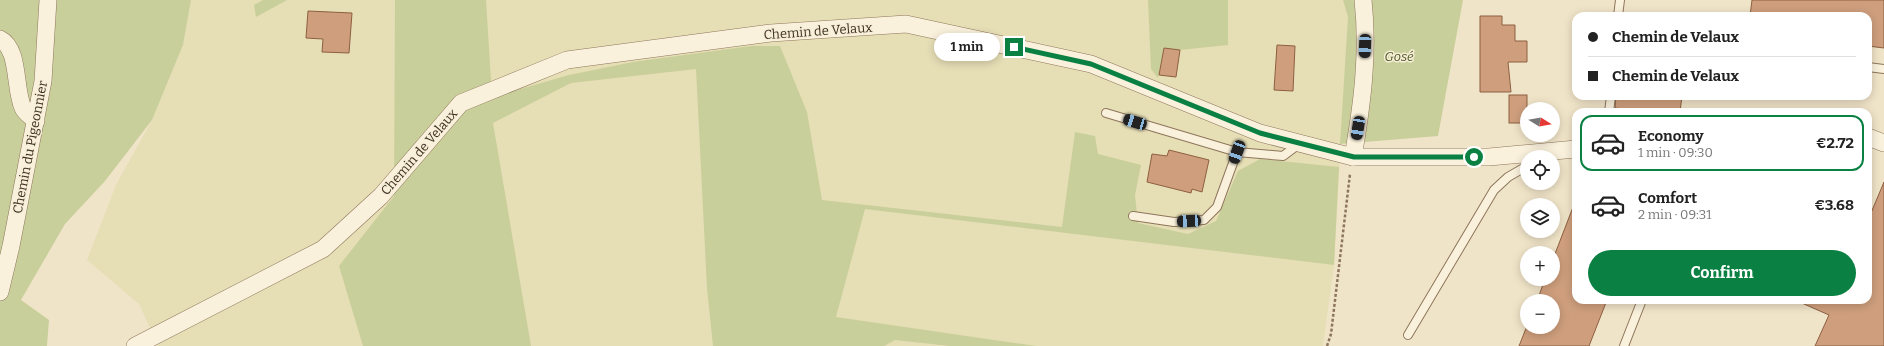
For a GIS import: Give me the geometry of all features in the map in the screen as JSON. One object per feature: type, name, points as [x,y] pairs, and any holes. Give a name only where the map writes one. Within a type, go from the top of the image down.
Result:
[{"type":"street","name":"Chemin du Pigeonnier","points":[[0,292],[11,246],[44,81],[48,0]]},
{"type":"street","points":[[1354,157],[1363,99],[1365,46],[1363,0]]},
{"type":"street","name":"Chemin de Velaux","points":[[135,346],[323,249],[381,196],[461,103],[567,60],[771,33],[906,24],[1091,64],[1260,133],[1354,157],[1520,156]]},
{"type":"street","points":[[0,39],[5,41],[12,54],[23,108],[36,121]]},
{"type":"street","points":[[1872,139],[1884,143]]},
{"type":"street","name":"Chemin de Velaux","points":[[1560,152],[1572,150]]},
{"type":"lane","points":[[1618,12],[1620,0]]},
{"type":"lane","points":[[1872,68],[1884,69]]},
{"type":"lane","points":[[1106,113],[1237,152],[1283,156],[1300,143]]},
{"type":"lane","points":[[1133,216],[1174,222],[1204,220],[1217,207],[1237,152]]},
{"type":"lane","points":[[1408,335],[1494,190],[1504,180],[1520,170]]},
{"type":"lane","points":[[1624,346],[1640,304]]},
{"type":"path","points":[[1328,346],[1331,334],[1349,183],[1354,157]]},
{"type":"shaded area","points":[[191,0],[1343,0],[1348,17],[1334,265],[1323,346],[158,346],[139,304],[87,260],[116,185],[152,120],[183,45]]},
{"type":"green space","points":[[0,0],[191,0],[183,45],[152,120],[105,181],[65,224],[21,300],[49,320],[47,346],[0,346]]},
{"type":"green space","points":[[263,0],[287,0],[256,17],[254,5]]},
{"type":"green space","points":[[395,0],[486,0],[492,97],[569,75],[633,62],[751,46],[780,46],[807,112],[822,200],[1062,227],[1075,132],[1095,136],[1098,154],[1141,165],[1135,195],[1138,223],[1188,234],[1216,221],[1238,171],[1260,159],[1339,167],[1334,265],[865,209],[836,317],[1036,346],[950,346],[895,340],[884,346],[713,346],[707,288],[696,69],[571,83],[493,123],[531,346],[363,346],[339,266],[394,196]]},
{"type":"green space","points":[[1148,0],[1228,0],[1228,45],[1180,50],[1164,48],[1158,78],[1151,69]]},
{"type":"green space","name":"Gosé","points":[[1343,0],[1463,0],[1438,136],[1340,144],[1348,17]]},
{"type":"building","points":[[1752,0],[1884,0],[1884,48],[1872,46],[1872,12],[1750,12]]},
{"type":"building","points":[[308,11],[352,13],[349,53],[322,52],[323,39],[306,38]]},
{"type":"building","points":[[1480,16],[1502,16],[1502,25],[1515,25],[1515,41],[1527,41],[1527,62],[1508,62],[1511,92],[1480,92]]},
{"type":"building","points":[[1277,45],[1295,46],[1293,91],[1274,90]]},
{"type":"building","points":[[1164,48],[1180,50],[1176,77],[1159,75]]},
{"type":"building","points":[[1509,95],[1527,95],[1527,102],[1520,102],[1520,123],[1509,123]]},
{"type":"building","points":[[1616,100],[1682,100],[1680,108],[1615,108]]},
{"type":"building","points":[[1169,150],[1209,160],[1202,192],[1192,189],[1191,193],[1147,182],[1152,154],[1167,156]]},
{"type":"building","points":[[1884,182],[1884,346],[1815,346],[1829,315],[1804,304],[1872,304],[1872,210]]},
{"type":"building","points":[[1572,210],[1572,304],[1605,304],[1589,346],[1519,346],[1524,334],[1560,334],[1560,294],[1540,294],[1542,286],[1560,286],[1560,246],[1558,246]]},
{"type":"route","points":[[1014,47],[1091,64],[1260,133],[1354,157],[1474,157]]}]
